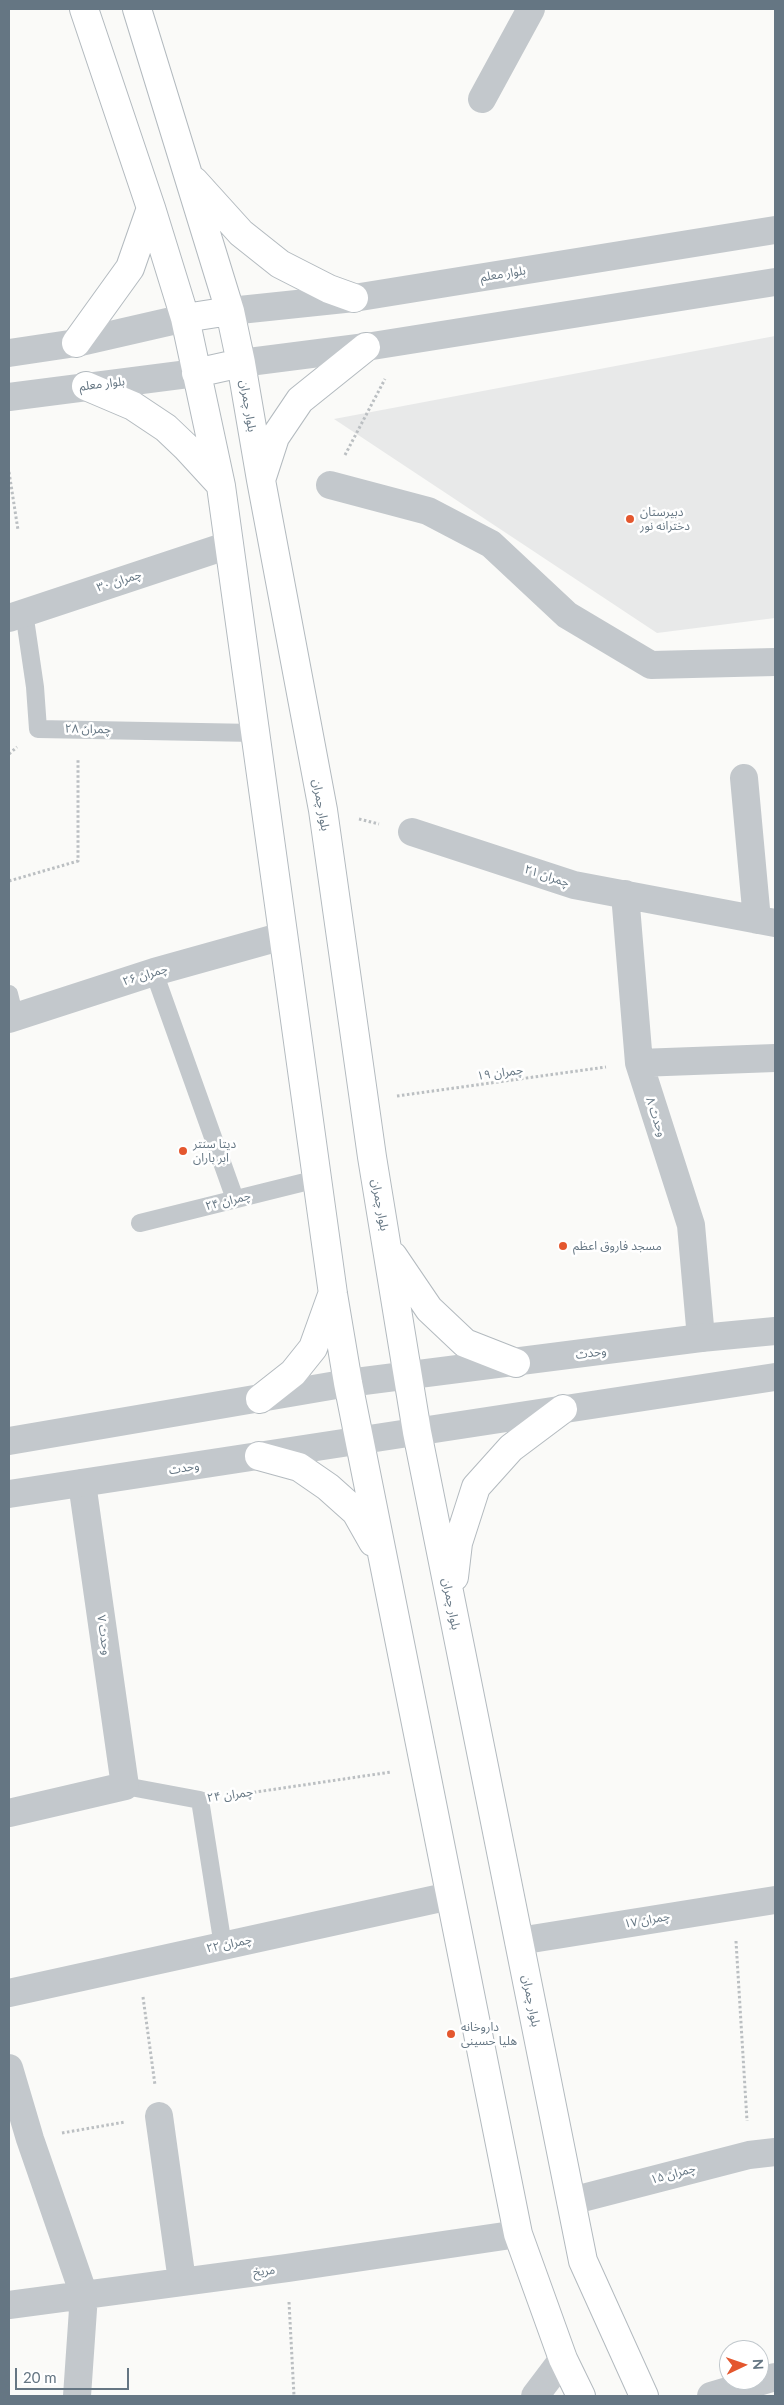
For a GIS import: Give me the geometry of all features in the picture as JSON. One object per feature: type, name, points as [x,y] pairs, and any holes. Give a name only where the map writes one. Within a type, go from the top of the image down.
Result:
[{"type":"main road","points":[[84,9],[151,208],[185,318],[221,486],[333,1294],[348,1384],[423,1767],[518,2234],[563,2359],[581,2396]]},
{"type":"main road","name":"بلوار چمران","points":[[137,9],[230,311],[241,363],[323,810],[364,1100],[417,1432],[583,2261],[644,2396]]},
{"type":"main road","points":[[188,174],[241,232],[280,264],[329,289],[354,298]]},
{"type":"main road","points":[[76,343],[130,268],[151,208]]},
{"type":"main road","points":[[185,318],[230,311]]},
{"type":"main road","points":[[261,480],[275,437],[300,400],[366,347]]},
{"type":"main road","points":[[196,372],[241,363]]},
{"type":"main road","points":[[86,386],[133,406],[166,428],[221,486]]},
{"type":"main road","points":[[386,1244],[429,1309],[466,1344],[516,1363]]},
{"type":"main road","points":[[260,1399],[293,1373],[313,1348],[333,1294]]},
{"type":"main road","points":[[451,1600],[458,1543],[476,1487],[511,1448],[563,1409]]},
{"type":"main road","points":[[259,1456],[299,1467],[328,1487],[356,1512],[381,1556]]},
{"type":"street","points":[[482,99],[531,9]]},
{"type":"street","name":"بلوار معلم","points":[[230,311],[354,298],[775,230]]},
{"type":"street","points":[[241,363],[366,347],[775,282]]},
{"type":"street","points":[[9,353],[76,343],[185,318]]},
{"type":"street","name":"بلوار معلم","points":[[9,398],[196,372]]},
{"type":"street","points":[[330,485],[428,511],[491,544],[567,615],[651,665],[775,662]]},
{"type":"street","name":"چمران ۳۰","points":[[16,615],[229,544]]},
{"type":"street","points":[[744,778],[766,922]]},
{"type":"street","name":"چمران ۲۱","points":[[412,832],[574,885],[766,922]]},
{"type":"street","name":"وحدت ۸","points":[[625,894],[639,1063],[691,1225],[700,1338]]},
{"type":"street","name":"چمران ۲۶","points":[[11,1010],[283,936]]},
{"type":"street","points":[[639,1063],[775,1058]]},
{"type":"street","name":"وحدت","points":[[348,1384],[700,1338],[775,1331]]},
{"type":"street","points":[[417,1432],[775,1377]]},
{"type":"street","points":[[9,1441],[348,1384]]},
{"type":"street","name":"وحدت","points":[[9,1494],[417,1432]]},
{"type":"street","name":"وحدت ۷","points":[[82,1483],[125,1786]]},
{"type":"street","name":"چمران ۲۴","points":[[9,1813],[125,1786]]},
{"type":"street","name":"چمران ۲۲","points":[[9,1993],[450,1896]]},
{"type":"street","name":"چمران ۱۷","points":[[519,1942],[734,1905],[775,1900]]},
{"type":"street","points":[[9,2068],[30,2139],[84,2295],[77,2396]]},
{"type":"street","points":[[159,2116],[182,2281]]},
{"type":"street","name":"چمران ۱۵","points":[[571,2201],[762,2153]]},
{"type":"street","name":"مریخ","points":[[9,2305],[287,2268],[518,2234]]},
{"type":"street","points":[[535,2396],[563,2359]]},
{"type":"street","points":[[712,2396],[775,2377]]},
{"type":"lane","name":"چمران ۲۸","points":[[16,615],[35,687],[38,729],[255,733]]},
{"type":"lane","points":[[154,972],[235,1199]]},
{"type":"lane","name":"چمران ۲۴","points":[[140,1223],[317,1179]]},
{"type":"lane","name":"چمران ۲۴","points":[[125,1786],[200,1800]]},
{"type":"lane","points":[[200,1800],[223,1946]]},
{"type":"path","points":[[330,485],[405,341]]},
{"type":"path","points":[[9,472],[18,530]]},
{"type":"path","points":[[9,881],[78,860],[78,729]]},
{"type":"path","points":[[323,810],[412,832]]},
{"type":"path","name":"چمران ۱۹","points":[[364,1100],[639,1063]]},
{"type":"path","name":"چمران ۲۴","points":[[200,1800],[423,1767]]},
{"type":"path","points":[[734,1905],[762,2153]]},
{"type":"path","points":[[30,2139],[159,2116],[138,1964]]},
{"type":"path","points":[[287,2268],[294,2396]]},
{"type":"shaded area","name":"دبیرستان دخترانه نور","points":[[775,336],[775,618],[657,633],[334,419]]},
{"type":"place","name":"دبیرستان دخترانه نور","points":[[630,519]]},
{"type":"place","name":"دیتا سنتر ابر باران","points":[[183,1151]]},
{"type":"place","name":"مسجد فاروق اعظم","points":[[563,1246]]},
{"type":"place","name":"داروخانه هلیا حسینی","points":[[451,2034]]}]
